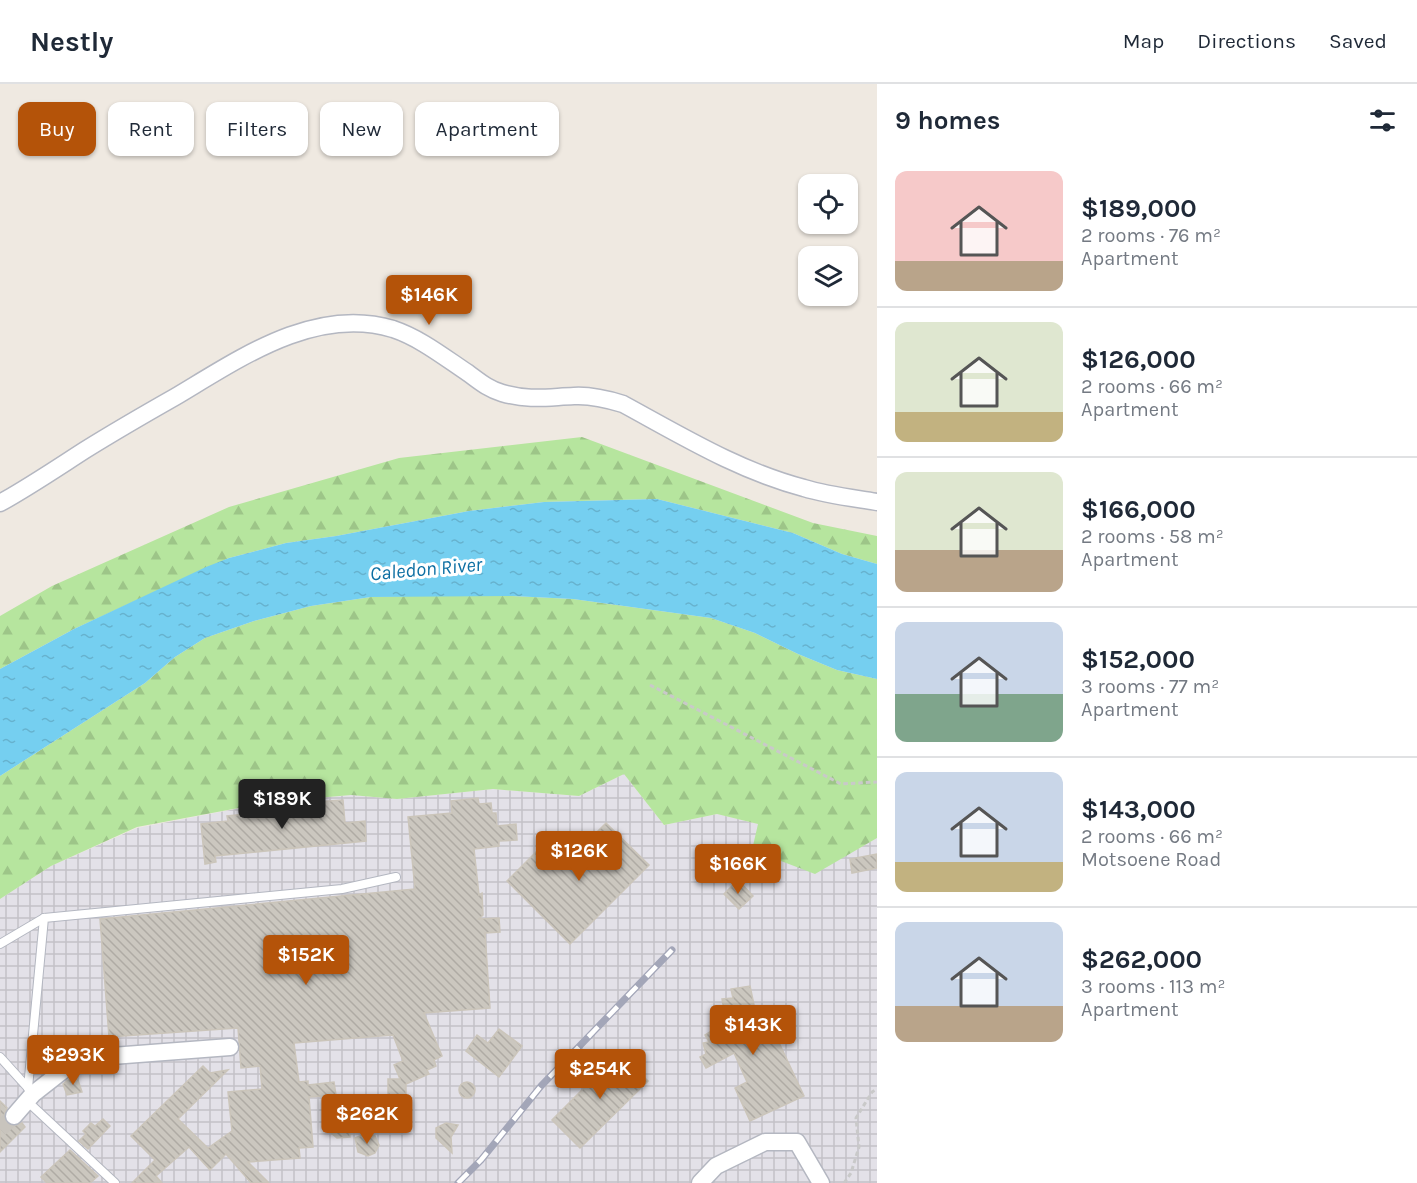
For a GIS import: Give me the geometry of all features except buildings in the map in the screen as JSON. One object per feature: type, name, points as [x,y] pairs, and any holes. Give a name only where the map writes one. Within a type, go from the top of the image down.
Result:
[{"type":"street","points":[[0,503],[252,351],[282,337],[322,326],[341,324],[392,329],[417,339],[470,374],[481,384],[498,392],[514,397],[539,399],[575,396],[607,399],[623,404],[718,456],[758,473],[805,489],[877,502]]},
{"type":"street","points":[[14,1116],[29,1094],[70,1065],[99,1057],[230,1047]]},
{"type":"street","points":[[700,1183],[716,1166],[765,1142],[797,1142],[821,1183]]},
{"type":"lane","points":[[0,944],[44,918],[342,889],[396,877]]},
{"type":"lane","points":[[29,1094],[44,918]]},
{"type":"lane","points":[[0,1058],[29,1094],[115,1183]]},
{"type":"path","points":[[650,685],[841,784],[877,782]]},
{"type":"path","points":[[844,1183],[851,1173],[859,1147],[856,1118],[872,1092],[877,1089]]},
{"type":"shaded area","points":[[624,774],[664,825],[717,814],[758,824],[815,873],[877,838],[877,1183],[0,1183],[0,899],[51,866],[137,828],[271,802],[351,795],[397,799],[493,789],[579,796]]},
{"type":"green space","points":[[582,437],[813,523],[877,536],[877,564],[842,554],[793,533],[657,499],[544,502],[469,511],[286,543],[229,558],[74,629],[0,669],[0,616],[52,586],[229,507],[399,458]]},
{"type":"green space","points":[[444,595],[573,599],[711,618],[755,633],[837,670],[877,679],[877,838],[815,874],[752,850],[758,824],[717,814],[664,825],[624,774],[579,796],[493,789],[397,799],[351,795],[271,802],[137,827],[51,866],[0,899],[0,776],[145,683],[175,657],[205,638],[254,621],[311,606],[371,597]]},
{"type":"water","name":"Caledon River","points":[[657,499],[793,533],[842,554],[877,564],[877,679],[837,670],[755,633],[711,618],[573,599],[512,596],[371,597],[311,606],[254,621],[205,638],[175,657],[145,683],[0,776],[0,669],[74,629],[206,567],[229,558],[286,543],[469,511],[544,502]]},
{"type":"tunnel","points":[[0,1129],[14,1116]]},
{"type":"railway","points":[[458,1183],[481,1160],[541,1086],[672,950]]}]
